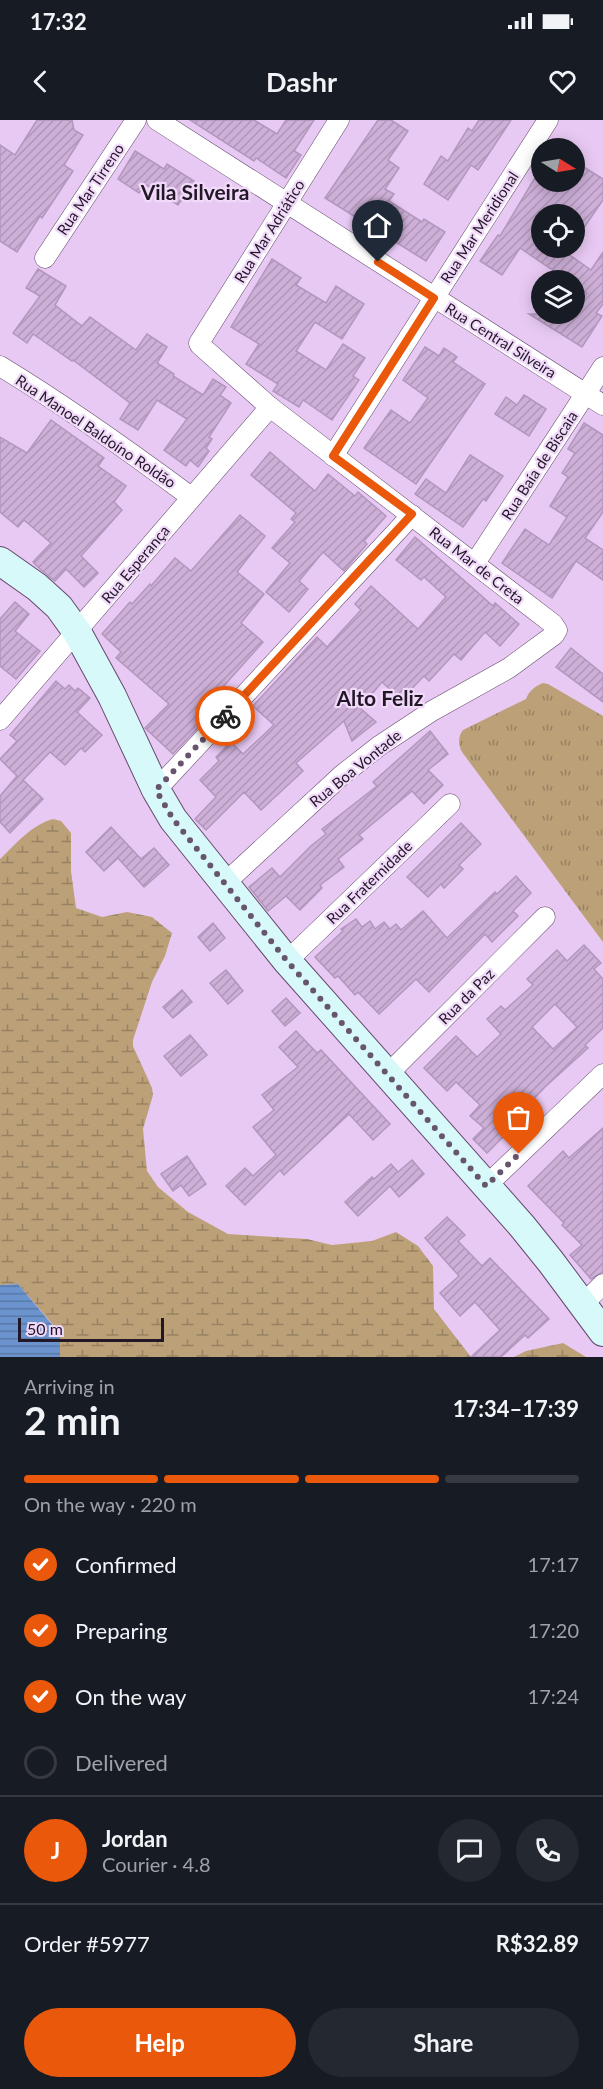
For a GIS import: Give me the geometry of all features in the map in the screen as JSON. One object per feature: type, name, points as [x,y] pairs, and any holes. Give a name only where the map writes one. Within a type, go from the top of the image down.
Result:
[{"type":"main road","points":[[0,561],[37,587],[59,607],[77,632],[107,686],[156,790],[173,819],[287,961],[544,1253],[603,1332]]},
{"type":"street","name":"Rua Mar Tirreno","points":[[45,258],[136,120]]},
{"type":"street","name":"Rua Central Silveira","points":[[157,120],[603,405]]},
{"type":"street","name":"Rua Mar Adriático","points":[[199,343],[339,120]]},
{"type":"street","name":"Rua Mar Meridional","points":[[333,456],[548,120]]},
{"type":"street","name":"Rua Mar de Creta","points":[[199,343],[204,350],[270,407],[412,514],[553,624],[557,630]]},
{"type":"street","name":"Rua Manoel Baldoíno Roldão","points":[[0,366],[125,448],[192,497]]},
{"type":"street","name":"Rua Baía de Biscaia","points":[[475,563],[603,367]]},
{"type":"street","name":"Rua Esperança","points":[[0,720],[270,407]]},
{"type":"street","points":[[156,790],[412,514]]},
{"type":"street","name":"Rua Boa Vontade","points":[[225,883],[342,775],[379,746],[432,711],[509,668],[557,630]]},
{"type":"street","name":"Rua Fraternidade","points":[[287,961],[450,804]]},
{"type":"street","name":"Rua da Paz","points":[[388,1074],[545,917]]},
{"type":"street","points":[[486,1186],[603,1074]]},
{"type":"street","points":[[583,1304],[603,1284]]},
{"type":"green space","points":[[543,683],[603,716],[603,942],[462,752],[460,746],[459,738],[463,730],[526,699],[533,689]]},
{"type":"green space","points":[[53,819],[61,821],[71,833],[71,871],[76,908],[102,917],[127,912],[152,917],[172,933],[165,956],[152,982],[133,1040],[133,1046],[152,1088],[153,1095],[143,1129],[147,1171],[158,1187],[188,1212],[228,1234],[307,1239],[332,1245],[372,1241],[396,1232],[418,1246],[433,1266],[434,1309],[471,1357],[60,1357],[60,1333],[18,1284],[0,1285],[0,859],[31,830]]},
{"type":"green space","points":[[563,1343],[586,1357],[514,1357],[526,1351]]},
{"type":"water","points":[[18,1284],[60,1334],[60,1357],[0,1357],[0,1285]]},
{"type":"building","points":[[37,120],[72,120],[74,130],[83,135],[64,165],[73,171],[17,252],[0,241],[0,145],[15,155]]},
{"type":"building","points":[[190,120],[254,120],[277,134],[286,120],[314,120],[294,151],[301,155],[286,178],[256,158],[254,161]]},
{"type":"building","points":[[378,120],[391,120],[408,131],[388,160],[399,168],[385,189],[394,194],[389,201],[422,222],[424,219],[445,232],[426,261],[325,198]]},
{"type":"building","points":[[479,120],[511,120],[478,170],[471,165],[448,200],[424,184],[441,156],[448,161],[468,128],[472,131]]},
{"type":"building","points":[[135,151],[164,169],[167,164],[194,181],[178,205],[145,184],[139,193],[118,179]]},
{"type":"building","points":[[585,168],[603,179],[603,200],[585,226],[585,204],[531,204],[531,255],[520,248],[502,275],[480,261],[498,235],[500,236],[531,184],[531,192],[585,192]]},
{"type":"building","points":[[603,252],[603,304],[596,313],[602,316],[582,347],[545,324],[585,324],[587,293],[585,292],[585,270],[553,270],[535,258],[574,258],[591,270]]},
{"type":"building","points":[[272,259],[301,278],[296,285],[326,303],[336,286],[364,304],[342,339],[315,322],[296,351],[326,370],[343,344],[365,358],[353,376],[359,380],[332,420],[303,400],[299,407],[273,391],[278,384],[246,364],[259,344],[231,327]]},
{"type":"building","points":[[38,269],[66,286],[55,305],[82,326],[90,317],[136,350],[147,334],[167,347],[157,363],[174,374],[173,376],[203,395],[213,379],[226,387],[220,395],[231,403],[209,437],[212,439],[206,448],[209,451],[198,467],[190,460],[186,466],[164,450],[187,419],[157,400],[138,430],[120,419],[130,403],[73,360],[33,334],[27,343],[13,333],[40,296],[26,288]]},
{"type":"building","points":[[425,347],[439,356],[444,348],[457,357],[453,362],[485,384],[416,484],[364,448],[391,410],[410,423],[428,398],[403,380]]},
{"type":"building","points":[[524,395],[546,409],[529,436],[495,414],[506,397],[517,405]]},
{"type":"building","points":[[51,420],[104,458],[98,466],[126,486],[114,502],[122,510],[81,556],[98,573],[84,587],[66,569],[55,581],[40,569],[33,562],[51,543],[24,520],[18,527],[0,512],[0,437],[27,453]]},
{"type":"building","points":[[584,423],[603,435],[603,512],[585,538],[603,550],[603,580],[576,561],[552,598],[502,563],[525,529],[549,545],[567,517],[550,506],[568,477],[562,473],[575,453],[568,449]]},
{"type":"building","points":[[270,452],[315,491],[328,474],[355,496],[358,492],[386,516],[364,541],[367,544],[344,571],[323,552],[299,581],[308,589],[289,612],[266,592],[290,563],[272,548],[295,522],[291,519],[296,513],[251,475]]},
{"type":"building","points":[[470,455],[503,476],[486,501],[483,499],[463,527],[415,494],[426,479],[446,493]]},
{"type":"building","points":[[240,515],[265,536],[237,572],[264,594],[241,623],[263,642],[213,698],[220,704],[173,754],[145,728],[169,704],[116,658],[121,652],[102,634],[130,602],[132,604],[150,584],[151,586],[175,558],[191,571]]},
{"type":"building","points":[[415,537],[493,606],[495,603],[519,624],[500,646],[485,632],[461,660],[454,654],[429,681],[424,676],[401,700],[382,682],[360,708],[376,722],[352,741],[344,721],[296,763],[303,771],[261,810],[244,792],[206,830],[195,819],[216,797],[200,780],[219,761],[216,757],[231,742],[243,754],[274,725],[253,706],[317,637],[327,647],[361,610],[355,604],[371,586],[418,629],[446,597],[424,577],[421,580],[396,560]]},
{"type":"building","points":[[15,602],[29,614],[15,631],[40,651],[16,679],[0,666],[0,619]]},
{"type":"building","points":[[571,648],[603,674],[603,702],[556,667]]},
{"type":"building","points":[[56,681],[65,689],[69,685],[75,691],[78,688],[90,698],[77,712],[102,735],[85,752],[81,748],[65,765],[50,752],[23,780],[43,799],[10,833],[0,822],[0,796],[17,776],[0,759],[17,741],[10,735]]},
{"type":"building","points":[[430,731],[448,754],[428,770],[443,785],[424,804],[412,791],[359,835],[363,839],[338,859],[344,867],[320,885],[322,888],[300,910],[286,896],[268,911],[249,887],[272,868],[280,877],[326,834],[322,829],[377,786],[373,782]]},
{"type":"building","points":[[461,823],[481,844],[459,865],[463,869],[444,888],[441,884],[428,897],[407,877]]},
{"type":"building","points":[[111,827],[141,859],[154,848],[169,865],[144,887],[118,858],[104,871],[86,852]]},
{"type":"building","points":[[516,876],[531,893],[513,911],[518,916],[492,942],[485,934],[429,992],[416,979],[379,1014],[358,992],[355,995],[338,976],[335,978],[315,957],[343,931],[341,929],[356,919],[362,927],[370,921],[375,929],[384,922],[390,929],[396,924],[401,930],[423,911],[447,938],[495,892],[497,894]]},
{"type":"building","points":[[213,923],[225,938],[210,951],[198,937]]},
{"type":"building","points":[[584,945],[601,963],[594,969],[603,979],[603,1028],[585,1045],[588,1048],[521,1112],[525,1115],[487,1153],[473,1139],[484,1128],[470,1116],[480,1105],[456,1082],[447,1091],[424,1068],[456,1036],[477,1057],[501,1034],[487,1019],[501,1006],[505,1010],[533,985],[527,979],[557,950],[567,961]],"holes":[[[555,1004],[577,1027],[553,1049],[532,1027]]]},
{"type":"building","points":[[226,970],[243,991],[228,1004],[210,983]]},
{"type":"building","points":[[182,990],[192,1002],[173,1018],[163,1007]]},
{"type":"building","points":[[286,998],[300,1013],[285,1026],[272,1011]]},
{"type":"building","points":[[296,1031],[317,1053],[321,1050],[390,1124],[373,1140],[349,1114],[284,1175],[280,1170],[245,1205],[226,1186],[245,1168],[253,1176],[276,1155],[253,1127],[274,1110],[262,1095],[298,1067],[279,1047]]},
{"type":"building","points":[[190,1035],[207,1055],[181,1076],[164,1056]]},
{"type":"building","points":[[603,1128],[603,1272],[591,1279],[570,1255],[582,1245],[528,1186],[563,1151],[569,1158]]},
{"type":"building","points":[[187,1156],[206,1184],[189,1196],[181,1185],[173,1191],[161,1174]]},
{"type":"building","points":[[412,1160],[424,1174],[399,1197],[390,1186],[358,1216],[345,1202],[372,1177],[374,1179],[391,1164],[398,1172]]},
{"type":"building","points":[[447,1217],[465,1235],[458,1241],[482,1266],[490,1258],[549,1319],[528,1338],[525,1335],[501,1357],[471,1357],[500,1330],[475,1302],[460,1316],[440,1293],[459,1276],[425,1238]]},
{"type":"way so far","points":[[225,716],[156,790],[173,819],[287,961],[486,1186],[519,1154]]},
{"type":"district","name":"Vila Silveira","points":[[195,191]]},
{"type":"district","name":"Alto Feliz","points":[[380,697]]},
{"type":"route","points":[[225,716],[412,514],[333,456],[434,298],[378,262]]}]
